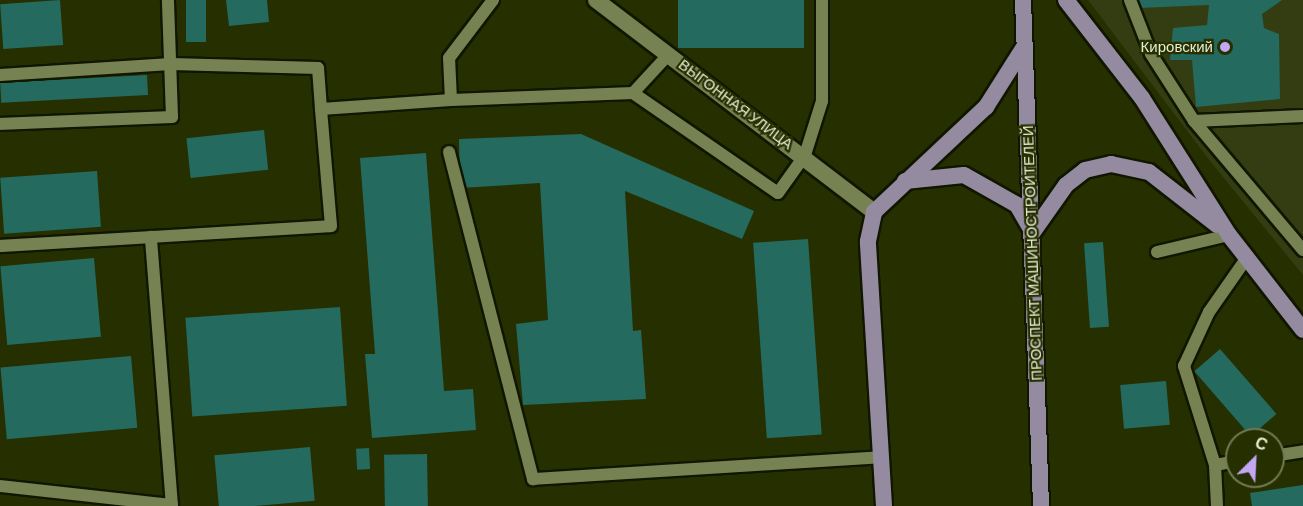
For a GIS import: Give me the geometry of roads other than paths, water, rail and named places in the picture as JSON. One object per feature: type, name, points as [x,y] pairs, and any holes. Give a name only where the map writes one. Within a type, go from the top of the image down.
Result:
[{"type":"main road","name":"ПРОСПЕКТ МАШИНОСТРОИТЕЛЕЙ","points":[[1023,0],[1041,506]]},
{"type":"main road","points":[[1066,0],[1142,98],[1229,235]]},
{"type":"main road","points":[[884,506],[868,241],[873,212],[903,182],[950,145],[986,107],[1024,47]]},
{"type":"main road","points":[[903,182],[964,175],[1017,205],[1033,232],[1066,185],[1085,170],[1111,164],[1149,172],[1229,235],[1248,256],[1303,330]]},
{"type":"street","name":"ВЫГОННАЯ УЛИЦА","points":[[596,0],[805,155],[873,212]]},
{"type":"lane","points":[[0,124],[172,117],[168,0]]},
{"type":"lane","points":[[452,100],[449,58],[493,0]]},
{"type":"lane","points":[[321,110],[452,100],[633,93],[778,193],[805,155],[822,101],[822,0]]},
{"type":"lane","points":[[1130,0],[1150,54],[1194,121],[1303,250]]},
{"type":"lane","points":[[633,93],[669,54]]},
{"type":"lane","points":[[0,75],[171,64],[318,68],[331,226],[0,246]]},
{"type":"lane","points":[[1194,121],[1303,116]]},
{"type":"lane","points":[[449,152],[533,479],[882,457]]},
{"type":"lane","points":[[1290,235],[1303,234]]},
{"type":"lane","points":[[1157,252],[1229,235]]},
{"type":"lane","points":[[0,486],[172,505],[151,237]]},
{"type":"lane","points":[[1217,506],[1215,465],[1184,366],[1209,312],[1248,256]]},
{"type":"lane","points":[[1285,454],[1303,451]]},
{"type":"lane","points":[[1215,465],[1225,463]]},
{"type":"place","name":"Кировский","points":[[1225,47]]}]
